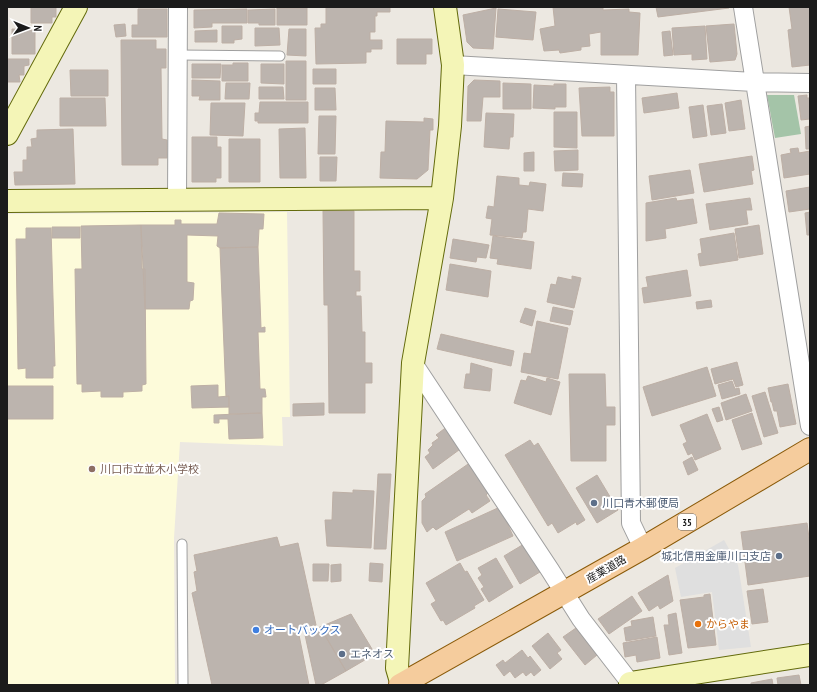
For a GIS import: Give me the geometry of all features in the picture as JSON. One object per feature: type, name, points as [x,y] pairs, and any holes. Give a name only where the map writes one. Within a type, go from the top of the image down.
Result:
[{"type":"main road","name":"産業道路","points":[[402,685],[643,548],[810,449]]},
{"type":"street","points":[[7,134],[76,7]]},
{"type":"street","points":[[177,200],[179,55],[178,7]]},
{"type":"street","points":[[402,685],[397,668],[413,363],[442,198],[450,126],[453,64],[445,7]]},
{"type":"street","points":[[743,7],[810,426]]},
{"type":"street","points":[[453,64],[754,82],[810,83]]},
{"type":"street","points":[[626,75],[631,523],[643,548]]},
{"type":"street","points":[[7,201],[442,198]]},
{"type":"street","points":[[413,363],[550,570],[563,594],[626,684],[810,655]]},
{"type":"lane","points":[[179,55],[280,56]]},
{"type":"lane","points":[[182,544],[183,685]]},
{"type":"shaded area","name":"川口市立並木小学校","points":[[287,212],[290,417],[282,417],[283,446],[180,442],[174,538],[175,685],[7,685],[7,214]]},
{"type":"shaded area","points":[[724,540],[738,565],[751,647],[719,650],[712,592],[681,597],[675,568]]},
{"type":"green space","points":[[767,95],[794,95],[801,134],[775,138]]},
{"type":"building","points":[[31,7],[56,7],[56,17],[52,17],[52,23],[31,23]]},
{"type":"building","points":[[326,7],[390,7],[390,12],[377,12],[377,16],[375,16],[375,32],[370,32],[370,40],[382,40],[382,49],[371,49],[371,52],[366,52],[366,63],[316,64],[315,28],[321,28],[321,24],[326,24]]},
{"type":"building","points":[[553,7],[603,7],[603,10],[629,9],[629,12],[640,13],[638,55],[601,55],[601,32],[589,34],[590,46],[581,47],[581,50],[560,53],[559,50],[544,51],[540,29],[555,26]]},
{"type":"building","points":[[656,7],[729,7],[729,8],[658,17]]},
{"type":"building","points":[[789,7],[810,7],[810,65],[792,67],[788,30],[792,29]]},
{"type":"building","points":[[277,8],[307,8],[307,25],[277,25]]},
{"type":"building","points":[[496,8],[493,49],[473,48],[467,42],[463,15]]},
{"type":"building","points":[[138,9],[167,9],[167,37],[132,37],[132,25],[138,25]]},
{"type":"building","points":[[247,9],[247,23],[212,23],[212,27],[194,28],[194,10]]},
{"type":"building","points":[[275,9],[275,25],[248,23],[248,10]]},
{"type":"building","points":[[498,9],[536,12],[533,40],[496,37]]},
{"type":"building","points":[[125,24],[126,36],[116,37],[114,25]]},
{"type":"building","points":[[734,24],[737,54],[735,60],[710,62],[706,26]]},
{"type":"building","points":[[222,26],[242,26],[242,39],[234,40],[234,43],[222,43]]},
{"type":"building","points":[[705,26],[707,59],[692,60],[692,54],[674,55],[672,28]]},
{"type":"building","points":[[255,28],[279,28],[280,45],[255,46]]},
{"type":"building","points":[[12,29],[35,30],[35,54],[12,54]]},
{"type":"building","points":[[289,29],[306,29],[306,56],[287,55]]},
{"type":"building","points":[[217,30],[217,42],[195,42],[195,31]]},
{"type":"building","points":[[670,31],[673,55],[664,56],[662,32]]},
{"type":"building","points":[[397,39],[432,39],[432,54],[426,54],[426,64],[397,64]]},
{"type":"building","points":[[121,40],[156,40],[156,49],[166,49],[166,68],[161,68],[162,139],[167,140],[167,158],[158,158],[158,165],[122,165]]},
{"type":"building","points":[[7,59],[29,59],[29,65],[24,66],[24,75],[19,75],[20,82],[7,82]]},
{"type":"building","points":[[286,61],[306,61],[306,100],[286,100]]},
{"type":"building","points":[[233,63],[248,63],[248,81],[222,81],[222,65],[233,65]]},
{"type":"building","points":[[192,64],[221,64],[220,78],[192,78]]},
{"type":"building","points":[[261,64],[284,64],[284,84],[261,83]]},
{"type":"building","points":[[313,69],[336,69],[336,84],[313,84]]},
{"type":"building","points":[[70,70],[108,70],[108,96],[71,96]]},
{"type":"building","points":[[192,80],[220,81],[220,100],[199,100],[200,96],[192,96]]},
{"type":"building","points":[[474,80],[500,81],[500,97],[483,97],[481,121],[467,121],[468,86]]},
{"type":"building","points":[[226,83],[250,83],[249,99],[225,99]]},
{"type":"building","points":[[503,83],[531,84],[531,109],[503,109]]},
{"type":"building","points":[[554,84],[566,84],[566,107],[555,107],[555,109],[533,108],[534,85],[554,86]]},
{"type":"building","points":[[259,87],[283,87],[284,99],[259,99]]},
{"type":"building","points":[[610,87],[610,92],[614,92],[614,136],[582,136],[579,88]]},
{"type":"building","points":[[315,88],[335,88],[336,110],[315,110]]},
{"type":"building","points":[[677,93],[679,108],[644,113],[642,98]]},
{"type":"building","points":[[807,95],[807,98],[810,98],[810,119],[801,120],[798,96]]},
{"type":"building","points":[[60,98],[105,98],[106,126],[60,126]]},
{"type":"building","points":[[741,100],[745,129],[729,131],[725,103]]},
{"type":"building","points":[[260,102],[308,102],[308,123],[258,123],[258,121],[255,121],[255,113],[259,113]]},
{"type":"building","points":[[211,103],[245,103],[243,136],[210,135]]},
{"type":"building","points":[[722,104],[726,133],[711,135],[707,106]]},
{"type":"building","points":[[703,105],[707,136],[693,138],[689,107]]},
{"type":"building","points":[[554,112],[577,112],[577,148],[554,147]]},
{"type":"building","points":[[486,113],[514,114],[513,137],[510,137],[509,149],[484,147]]},
{"type":"building","points":[[319,116],[336,116],[335,154],[318,154]]},
{"type":"building","points":[[424,118],[433,119],[433,130],[430,130],[428,170],[417,179],[380,178],[381,152],[385,152],[386,121],[424,122]]},
{"type":"building","points":[[810,126],[810,149],[806,149],[805,127]]},
{"type":"building","points":[[305,128],[306,178],[280,178],[279,129]]},
{"type":"building","points":[[73,129],[75,184],[15,185],[14,172],[23,172],[23,160],[27,160],[27,147],[32,147],[31,139],[37,138],[37,130]]},
{"type":"building","points":[[192,137],[217,137],[217,147],[221,147],[221,178],[216,178],[216,182],[192,182]]},
{"type":"building","points":[[229,139],[260,139],[260,182],[229,182]]},
{"type":"building","points":[[798,148],[799,153],[810,151],[810,174],[784,178],[781,155],[791,153],[790,149]]},
{"type":"building","points":[[578,150],[578,170],[555,171],[554,151]]},
{"type":"building","points":[[534,152],[534,171],[524,171],[524,153]]},
{"type":"building","points":[[752,156],[754,170],[751,171],[753,184],[704,192],[699,164]]},
{"type":"building","points":[[320,157],[337,157],[336,181],[320,181]]},
{"type":"building","points":[[690,170],[694,193],[652,200],[649,176]]},
{"type":"building","points":[[563,173],[583,174],[582,187],[562,186]]},
{"type":"building","points":[[497,176],[519,178],[519,185],[529,186],[530,182],[546,184],[543,211],[528,209],[526,232],[523,232],[522,238],[490,235],[492,219],[486,218],[488,206],[494,207]]},
{"type":"building","points":[[810,187],[810,209],[789,212],[786,191]]},
{"type":"building","points":[[676,198],[677,201],[693,199],[697,223],[665,229],[666,238],[646,241],[646,203]]},
{"type":"building","points":[[750,198],[752,210],[746,210],[748,224],[710,230],[706,204]]},
{"type":"building","points":[[323,211],[354,211],[354,271],[360,271],[360,291],[356,291],[356,296],[361,296],[362,332],[365,332],[365,363],[372,363],[372,383],[365,383],[365,413],[329,413],[328,305],[324,305]]},
{"type":"building","points":[[810,212],[810,235],[807,235],[805,213]]},
{"type":"building","points":[[219,213],[264,214],[263,229],[259,229],[258,247],[220,248],[217,246],[218,236],[187,235],[187,282],[194,283],[193,300],[190,301],[189,309],[145,309],[141,225],[175,225],[175,220],[181,220],[181,224],[217,224]]},
{"type":"building","points":[[141,225],[142,269],[145,269],[146,384],[142,385],[142,391],[123,392],[123,397],[101,397],[101,391],[82,392],[82,384],[77,384],[75,269],[82,269],[81,226]]},
{"type":"building","points":[[759,225],[763,254],[739,258],[735,229]]},
{"type":"building","points":[[52,227],[80,227],[80,238],[52,238]]},
{"type":"building","points":[[26,228],[51,228],[55,366],[53,366],[53,378],[26,378],[26,368],[18,369],[16,239],[26,239]]},
{"type":"building","points":[[734,233],[738,260],[700,266],[698,254],[702,253],[700,239]]},
{"type":"building","points":[[493,236],[534,242],[531,269],[497,264],[498,259],[490,258]]},
{"type":"building","points":[[453,239],[489,245],[486,258],[477,257],[476,262],[450,258]]},
{"type":"building","points":[[258,247],[261,328],[265,327],[265,332],[258,332],[260,389],[265,389],[266,397],[262,397],[262,413],[229,414],[229,396],[226,397],[220,248]]},
{"type":"building","points":[[450,264],[491,271],[488,297],[446,290]]},
{"type":"building","points":[[687,270],[691,296],[644,303],[642,288],[648,287],[646,277]]},
{"type":"building","points":[[572,276],[581,278],[574,308],[547,302],[551,284],[556,285],[558,277],[572,280]]},
{"type":"building","points":[[711,300],[712,307],[697,309],[696,302]]},
{"type":"building","points":[[553,307],[573,311],[570,325],[550,321]]},
{"type":"building","points":[[525,308],[536,311],[532,326],[520,322]]},
{"type":"building","points":[[537,321],[568,328],[558,379],[521,372],[524,353],[531,354]]},
{"type":"building","points":[[441,334],[514,351],[511,366],[437,349]]},
{"type":"building","points":[[737,362],[743,385],[736,387],[733,379],[715,384],[711,369]]},
{"type":"building","points":[[471,363],[492,369],[490,391],[464,388],[466,374],[470,374]]},
{"type":"building","points":[[707,367],[716,396],[652,416],[643,387]]},
{"type":"building","points":[[569,374],[605,374],[606,407],[615,407],[615,425],[606,425],[606,461],[571,461]]},
{"type":"building","points":[[528,376],[546,382],[547,378],[560,382],[551,415],[514,403],[521,380],[526,381]]},
{"type":"building","points":[[732,381],[735,389],[739,388],[740,394],[722,399],[718,385]]},
{"type":"building","points":[[788,384],[796,424],[780,427],[777,411],[774,411],[768,388]]},
{"type":"building","points":[[218,385],[218,397],[229,396],[229,407],[192,408],[191,386]]},
{"type":"building","points":[[7,386],[53,386],[53,419],[7,419]]},
{"type":"building","points":[[765,392],[778,433],[764,437],[752,396]]},
{"type":"building","points":[[746,394],[752,411],[726,420],[721,403]]},
{"type":"building","points":[[324,403],[324,415],[293,416],[293,404]]},
{"type":"building","points":[[719,407],[723,420],[717,422],[712,409]]},
{"type":"building","points":[[262,413],[263,438],[229,439],[228,419],[219,419],[219,423],[214,423],[214,415]]},
{"type":"building","points":[[752,413],[762,444],[742,450],[732,420]]},
{"type":"building","points":[[707,414],[721,449],[695,460],[692,453],[688,455],[683,444],[687,442],[680,425]]},
{"type":"building","points":[[448,426],[463,447],[433,469],[425,457],[430,453],[428,450],[433,445],[432,443],[439,438],[436,435]]},
{"type":"building","points":[[530,440],[534,446],[538,443],[585,520],[577,525],[576,522],[558,533],[552,523],[548,526],[505,455]]},
{"type":"building","points":[[692,457],[698,470],[688,475],[683,462]]},
{"type":"building","points":[[471,462],[490,491],[486,495],[490,501],[472,513],[469,509],[436,530],[433,527],[427,532],[422,523],[422,501],[426,497],[425,494]]},
{"type":"building","points":[[378,474],[391,474],[386,549],[374,549]]},
{"type":"building","points":[[597,475],[618,510],[597,523],[576,488]]},
{"type":"building","points":[[353,490],[374,491],[371,548],[327,546],[325,520],[332,520],[333,492],[353,493]]},
{"type":"building","points":[[500,507],[513,536],[457,561],[445,532]]},
{"type":"building","points":[[807,523],[810,545],[810,576],[748,585],[741,532]]},
{"type":"building","points":[[277,537],[280,547],[298,543],[316,625],[298,630],[309,685],[212,685],[192,593],[197,591],[194,572],[197,571],[194,555]]},
{"type":"building","points":[[524,544],[540,572],[520,584],[504,556]]},
{"type":"building","points":[[496,558],[513,587],[489,602],[481,589],[484,587],[478,578],[482,575],[478,568]]},
{"type":"building","points":[[370,563],[383,564],[382,582],[369,581]]},
{"type":"building","points":[[460,563],[465,572],[467,571],[484,600],[474,606],[475,608],[446,625],[443,620],[441,621],[431,604],[436,601],[426,583]]},
{"type":"building","points":[[313,564],[329,564],[328,581],[313,581]]},
{"type":"building","points":[[341,564],[341,581],[331,582],[331,565]]},
{"type":"building","points":[[668,575],[673,601],[660,609],[658,605],[649,611],[638,593]]},
{"type":"building","points":[[763,589],[768,622],[752,624],[747,591]]},
{"type":"building","points":[[710,594],[716,645],[688,648],[680,600],[704,597],[704,595]]},
{"type":"building","points":[[632,596],[642,611],[609,634],[598,619]]},
{"type":"building","points":[[676,613],[682,653],[669,655],[664,625],[669,625],[668,615]]},
{"type":"building","points":[[351,614],[375,654],[346,671],[320,627]]},
{"type":"building","points":[[653,617],[656,636],[626,641],[624,628],[632,626],[631,621]]},
{"type":"building","points":[[320,627],[346,671],[321,685],[316,685],[305,635]]},
{"type":"building","points":[[576,628],[597,655],[585,665],[563,637]]},
{"type":"building","points":[[548,633],[561,650],[557,653],[562,659],[550,669],[532,646]]},
{"type":"building","points":[[657,637],[660,658],[637,662],[636,655],[625,657],[623,643]]},
{"type":"building","points":[[522,650],[528,658],[530,656],[541,670],[534,676],[531,672],[526,676],[523,672],[515,678],[510,671],[504,676],[496,665],[503,660],[505,663]]},
{"type":"building","points":[[799,675],[801,685],[778,685],[777,678]]},
{"type":"building","points":[[772,679],[773,685],[751,685],[751,683]]},
{"type":"place","name":"川口市立並木小学校","points":[[92,469]]},
{"type":"place","name":"川口青木郵便局","points":[[594,503]]},
{"type":"place","name":"城北信用金庫川口支店","points":[[779,556]]},
{"type":"place","name":"からやま","points":[[698,624]]},
{"type":"place","name":"オートバックス","points":[[256,630]]},
{"type":"place","name":"エネオス","points":[[342,654]]}]
